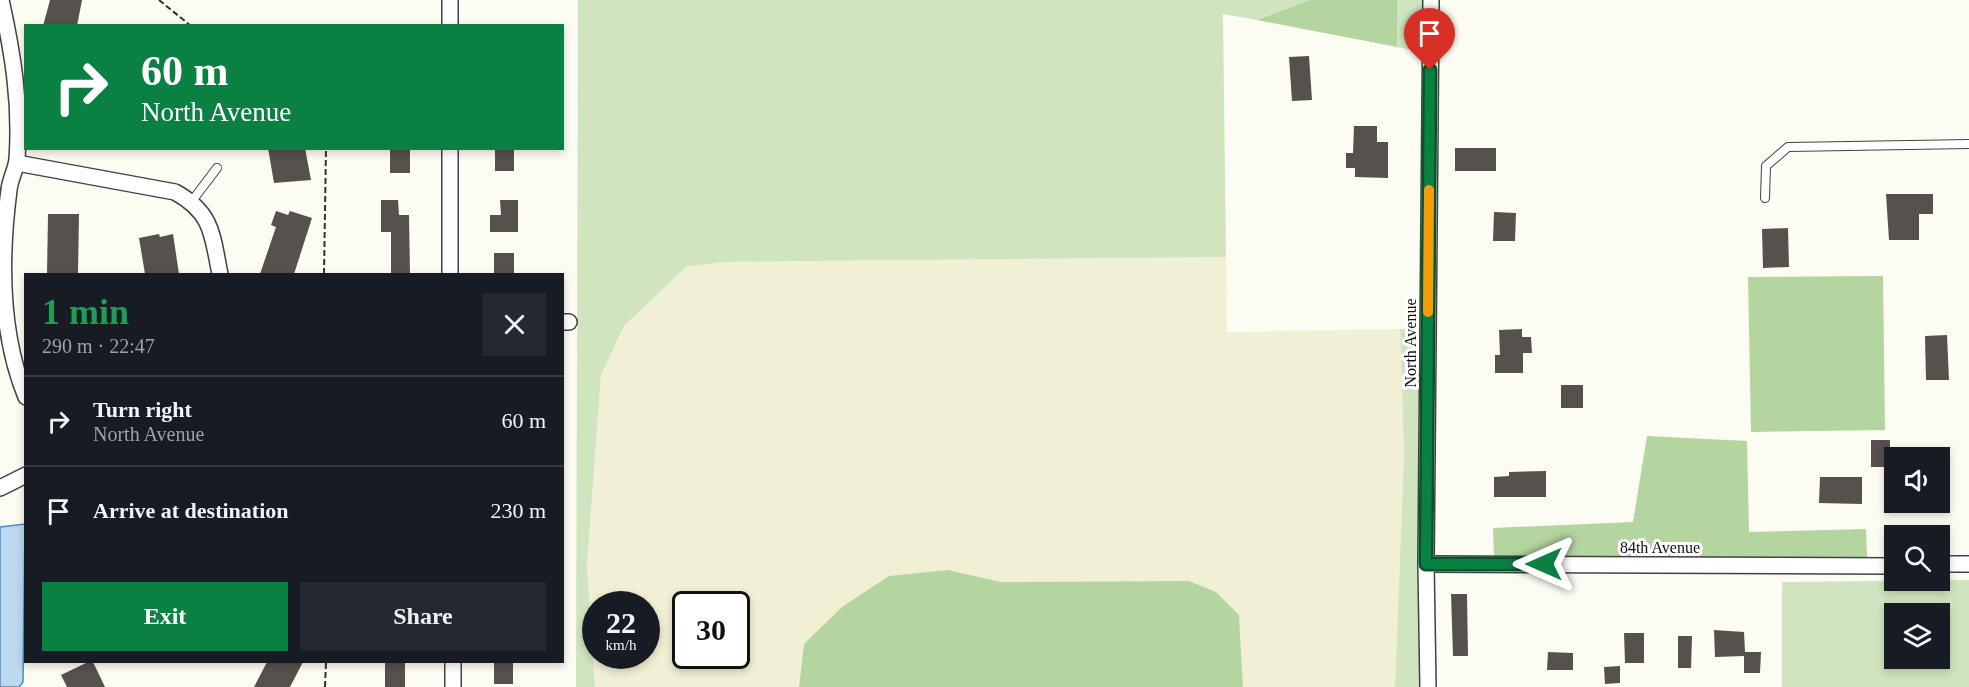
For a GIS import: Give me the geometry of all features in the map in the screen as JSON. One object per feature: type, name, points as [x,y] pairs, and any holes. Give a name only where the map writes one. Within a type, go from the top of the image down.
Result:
[{"type":"street","points":[[1,0],[14,58],[19,109],[17,163],[9,186],[3,246],[2,318],[14,376],[24,394]]},
{"type":"street","points":[[450,0],[450,24]]},
{"type":"street","name":"North Avenue","points":[[1428,687],[1426,564],[1431,0]]},
{"type":"street","points":[[450,150],[450,273]]},
{"type":"street","points":[[17,163],[176,192],[192,201],[209,223],[220,273]]},
{"type":"street","points":[[0,488],[24,476]]},
{"type":"street","name":"84th Avenue","points":[[1426,564],[1884,566]]},
{"type":"street","points":[[1950,564],[1969,564]]},
{"type":"street","points":[[453,663],[453,687]]},
{"type":"lane","points":[[1765,198],[1766,166],[1788,147],[1969,144]]},
{"type":"lane","points":[[192,201],[217,168]]},
{"type":"path","points":[[159,0],[169,11],[188,24]]},
{"type":"path","points":[[324,273],[326,150]]},
{"type":"path","points":[[326,663],[326,687]]},
{"type":"green space","points":[[578,0],[1310,0],[1257,20],[1223,14],[1226,257],[723,262],[686,267],[624,326],[601,375],[587,565],[589,591],[582,591],[582,669],[594,669],[595,687],[576,687]]},
{"type":"green space","points":[[1310,0],[1397,0],[1397,47],[1257,20]]},
{"type":"green space","points":[[1397,0],[1422,0],[1422,52],[1397,47]]},
{"type":"green space","points":[[1226,257],[1227,332],[1400,329],[1404,454],[1395,687],[1243,687],[1239,615],[1001,582],[948,570],[804,644],[799,687],[595,687],[594,669],[660,669],[660,591],[589,591],[587,565],[601,375],[624,326],[686,267],[723,262]]},
{"type":"green space","points":[[1883,276],[1885,430],[1751,432],[1748,277]]},
{"type":"green space","points":[[1400,329],[1419,329],[1423,687],[1395,687],[1404,454]]},
{"type":"green space","points":[[1647,436],[1747,441],[1749,532],[1866,529],[1867,557],[1494,558],[1493,528],[1633,522]]},
{"type":"green space","points":[[948,570],[1001,582],[1189,581],[1216,592],[1239,615],[1243,687],[799,687],[804,644],[842,607],[889,576]]},
{"type":"green space","points":[[1950,580],[1969,580],[1969,687],[1782,687],[1782,582],[1884,581],[1884,591],[1950,591]]},
{"type":"water","points":[[24,524],[23,682],[19,687],[0,687],[0,527]]},
{"type":"building","points":[[50,0],[82,0],[77,24],[44,24]]},
{"type":"building","points":[[1309,56],[1312,100],[1292,101],[1289,57]]},
{"type":"building","points":[[1354,126],[1377,126],[1377,142],[1388,142],[1388,178],[1355,177],[1355,168],[1346,168],[1346,153],[1353,153]]},
{"type":"building","points":[[1455,148],[1496,148],[1496,171],[1455,171]]},
{"type":"building","points":[[268,150],[305,150],[311,180],[274,183]]},
{"type":"building","points":[[390,150],[410,150],[410,173],[390,173]]},
{"type":"building","points":[[495,150],[514,150],[514,171],[495,171]]},
{"type":"building","points":[[1886,194],[1933,194],[1933,214],[1919,214],[1919,240],[1889,240]]},
{"type":"building","points":[[381,200],[398,200],[399,215],[409,215],[410,273],[391,273],[391,232],[381,232]]},
{"type":"building","points":[[500,200],[518,200],[518,232],[490,232],[490,215],[501,215]]},
{"type":"building","points":[[276,211],[288,215],[290,211],[312,218],[294,273],[260,273],[276,227],[271,225]]},
{"type":"building","points":[[1494,212],[1516,213],[1515,241],[1493,241]]},
{"type":"building","points":[[48,214],[79,214],[78,273],[47,273]]},
{"type":"building","points":[[1788,228],[1789,267],[1763,268],[1762,229]]},
{"type":"building","points":[[173,234],[179,273],[145,273],[139,238]]},
{"type":"building","points":[[494,253],[514,253],[514,273],[494,273]]},
{"type":"building","points":[[1522,329],[1522,337],[1531,337],[1532,353],[1523,353],[1523,373],[1495,373],[1495,355],[1500,355],[1499,330]]},
{"type":"building","points":[[1947,335],[1949,380],[1926,380],[1925,336]]},
{"type":"building","points":[[1561,385],[1583,385],[1583,408],[1561,408]]},
{"type":"building","points":[[1871,440],[1890,440],[1890,447],[1884,447],[1884,467],[1871,467]]},
{"type":"building","points":[[1546,471],[1546,497],[1494,497],[1494,477],[1509,476],[1509,472]]},
{"type":"building","points":[[1820,477],[1862,477],[1862,504],[1819,503]]},
{"type":"building","points":[[1451,594],[1467,594],[1468,656],[1453,656]]},
{"type":"building","points":[[1714,630],[1744,632],[1745,652],[1761,652],[1760,673],[1744,673],[1744,656],[1715,657]]},
{"type":"building","points":[[1624,633],[1644,633],[1644,663],[1625,663]]},
{"type":"building","points":[[1678,636],[1692,636],[1691,668],[1678,668]]},
{"type":"building","points":[[1548,652],[1573,653],[1573,670],[1547,670]]},
{"type":"building","points":[[86,663],[93,663],[105,687],[67,687],[61,675]]},
{"type":"building","points":[[266,663],[302,663],[290,687],[254,687]]},
{"type":"building","points":[[385,663],[405,663],[405,687],[385,687]]},
{"type":"building","points":[[494,663],[513,663],[513,684],[494,684]]},
{"type":"building","points":[[1620,666],[1620,683],[1605,684],[1604,667]]},
{"type":"slow traffic","points":[[1428,312],[1429,190]]},
{"type":"route","points":[[1430,70],[1426,564],[1544,564]]}]
